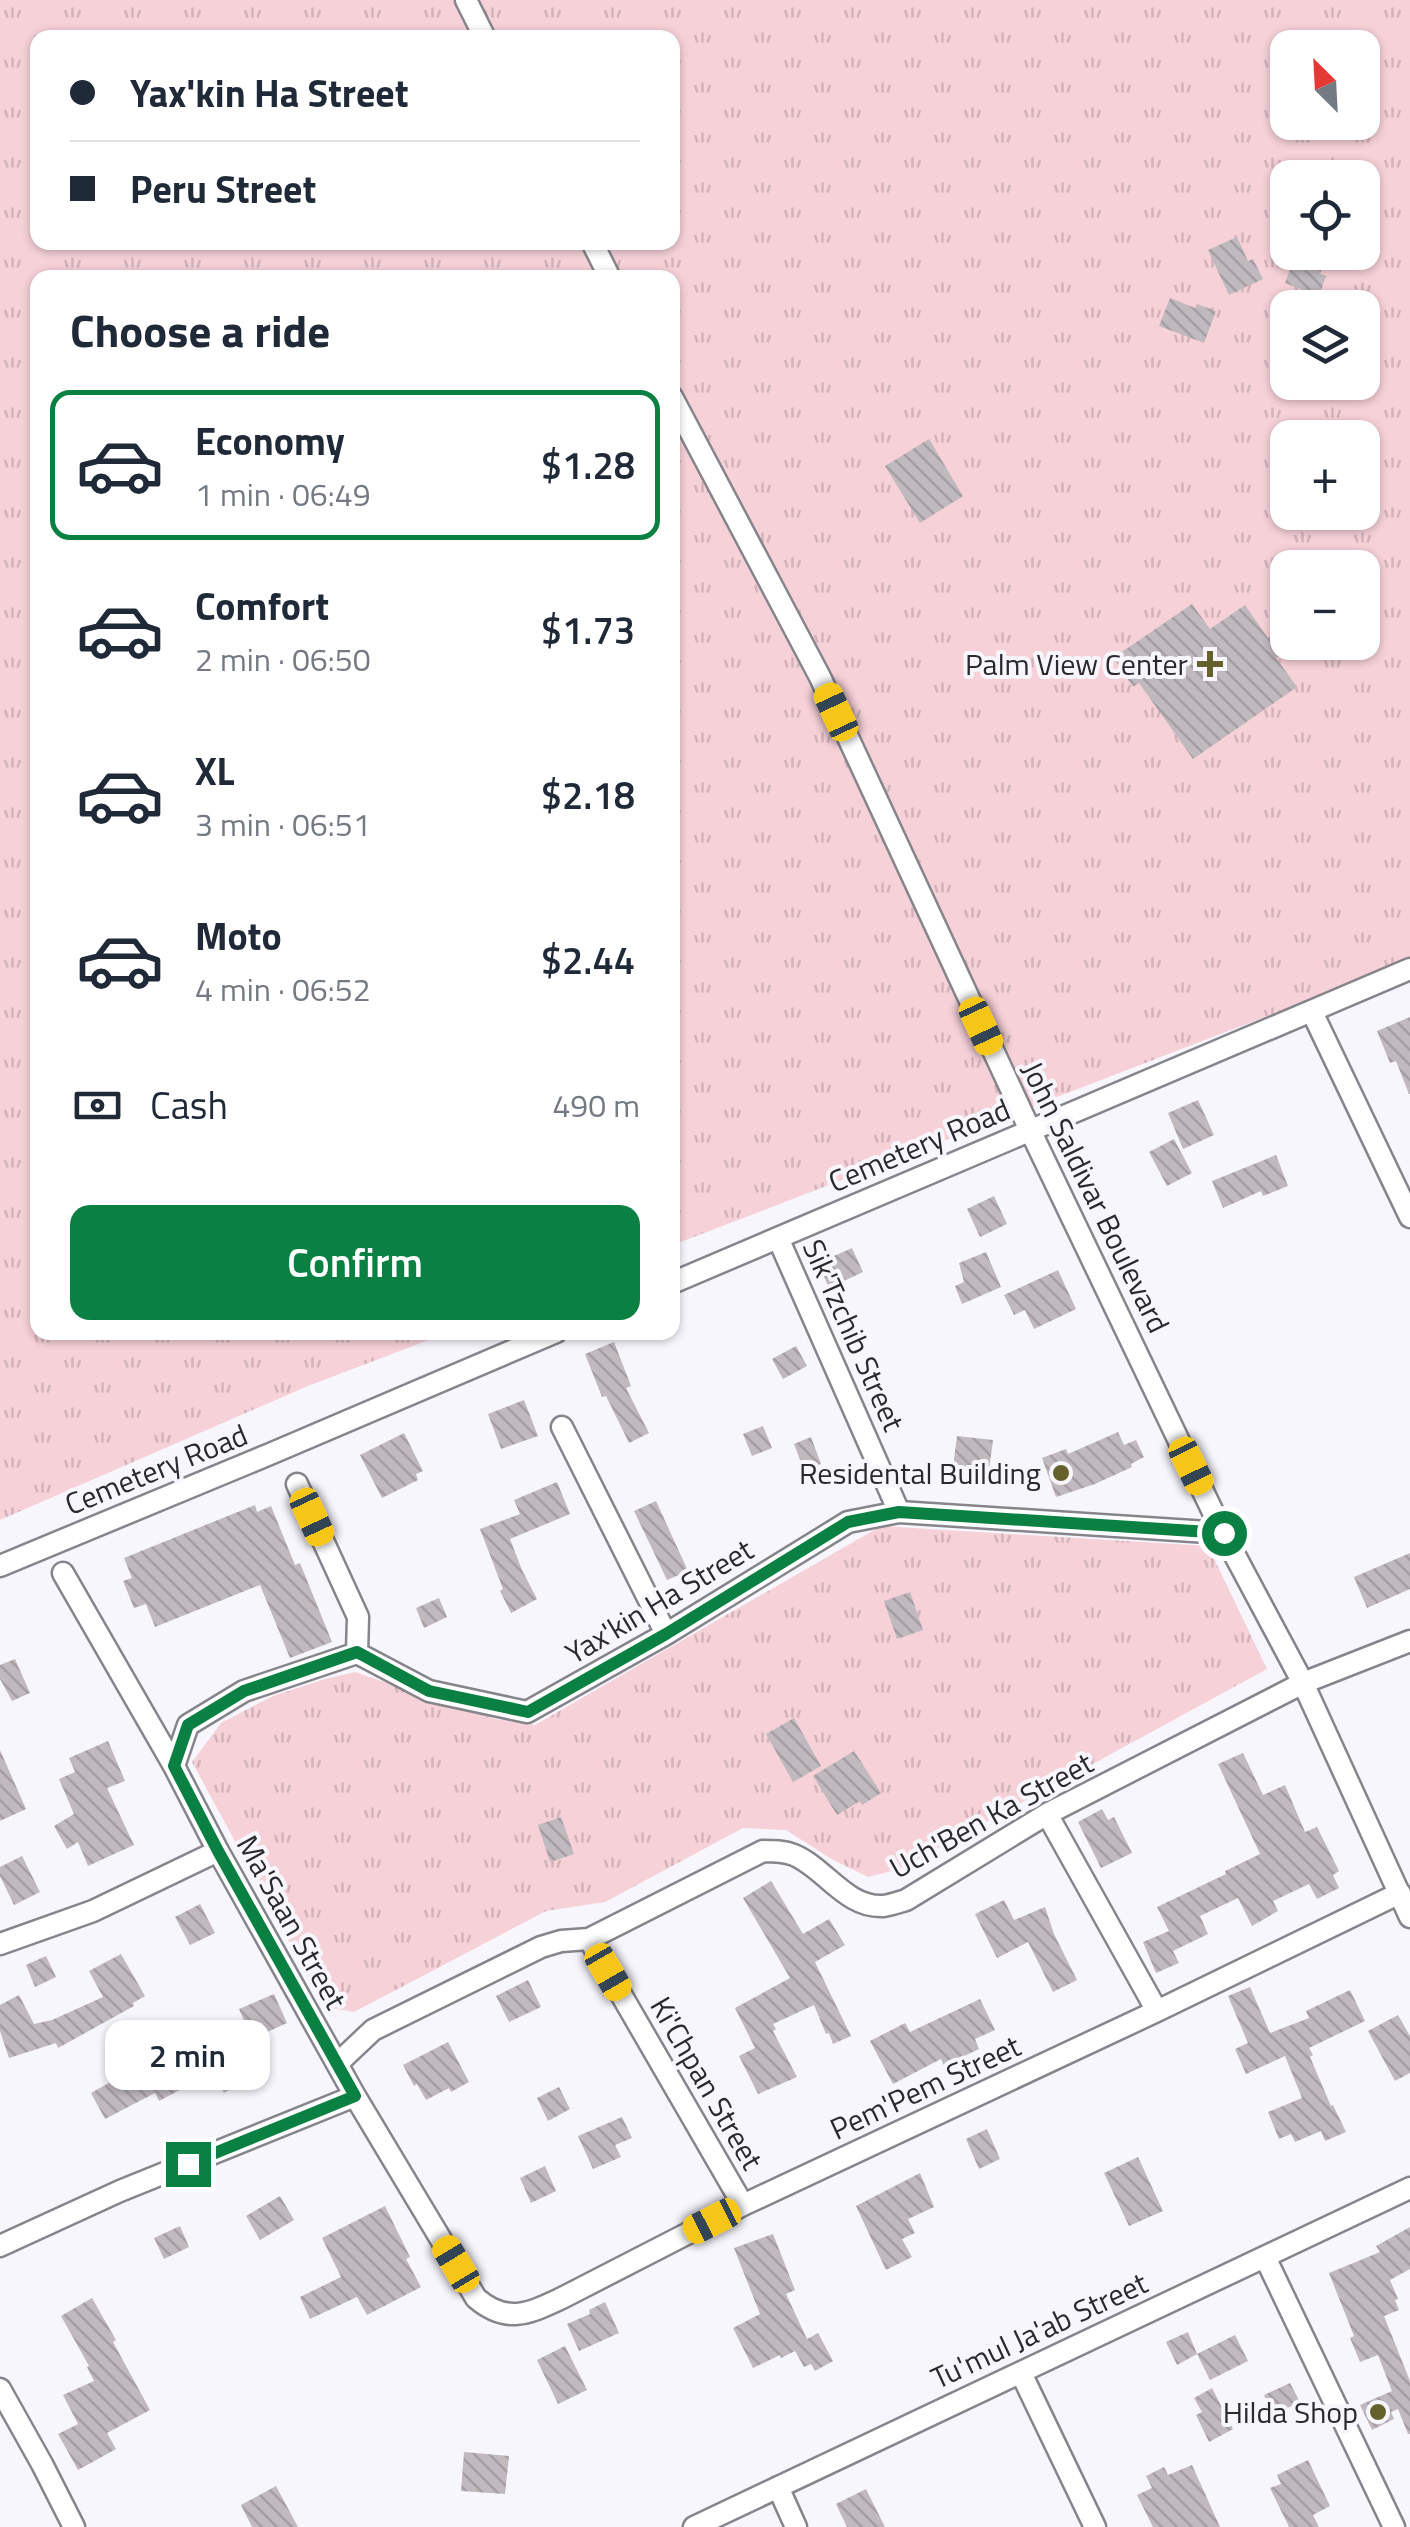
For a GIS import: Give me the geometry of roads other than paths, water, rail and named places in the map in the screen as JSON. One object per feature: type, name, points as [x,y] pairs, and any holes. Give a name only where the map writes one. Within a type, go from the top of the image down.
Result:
[{"type":"street","points":[[466,0],[482,30]]},
{"type":"street","name":"John Saldivar Boulevard","points":[[680,412],[820,677],[1030,1130],[1224,1533],[1303,1683],[1410,1917]]},
{"type":"street","name":"Cemetery Road","points":[[680,1280],[1410,969]]},
{"type":"street","points":[[1312,1012],[1410,1217]]},
{"type":"street","name":"Sik'Tzchib Street","points":[[778,1238],[899,1512]]},
{"type":"street","name":"Cemetery Road","points":[[0,1566],[537,1340]]},
{"type":"street","points":[[562,1427],[666,1634]]},
{"type":"street","points":[[174,1766],[188,1725],[244,1691],[357,1652],[358,1616],[297,1484]]},
{"type":"street","name":"Yax'kin Ha Street","points":[[357,1652],[429,1691],[528,1712],[666,1634],[848,1522],[899,1512],[1224,1533]]},
{"type":"street","name":"Ma'Saan Street","points":[[63,1572],[355,2096],[476,2298]]},
{"type":"street","name":"Uch'Ben Ka Street","points":[[337,2064],[373,2030],[541,1947],[589,1939],[763,1851],[791,1853],[853,1899],[868,1905],[885,1906],[906,1900],[1047,1814],[1303,1683],[1410,1641]]},
{"type":"street","points":[[1047,1814],[1157,2011]]},
{"type":"street","points":[[0,1944],[94,1911],[218,1851]]},
{"type":"street","name":"Pem'Pem Street","points":[[476,2298],[489,2309],[508,2314],[532,2312],[743,2205],[1400,1893]]},
{"type":"street","name":"Ki'Chpan Street","points":[[589,1939],[743,2205]]},
{"type":"street","points":[[0,2246],[120,2191],[355,2096]]},
{"type":"street","name":"Tu'mul Ja'ab Street","points":[[694,2527],[1410,2188]]},
{"type":"street","points":[[1265,2257],[1394,2527]]},
{"type":"street","points":[[1022,2374],[1095,2527]]},
{"type":"street","points":[[0,2389],[74,2527]]},
{"type":"street","points":[[778,2487],[796,2527]]},
{"type":"place","name":"Palm View Center","points":[[1210,664]]},
{"type":"place","name":"Residental Building","points":[[1061,1473]]},
{"type":"place","name":"Hilda Shop","points":[[1378,2412]]}]
